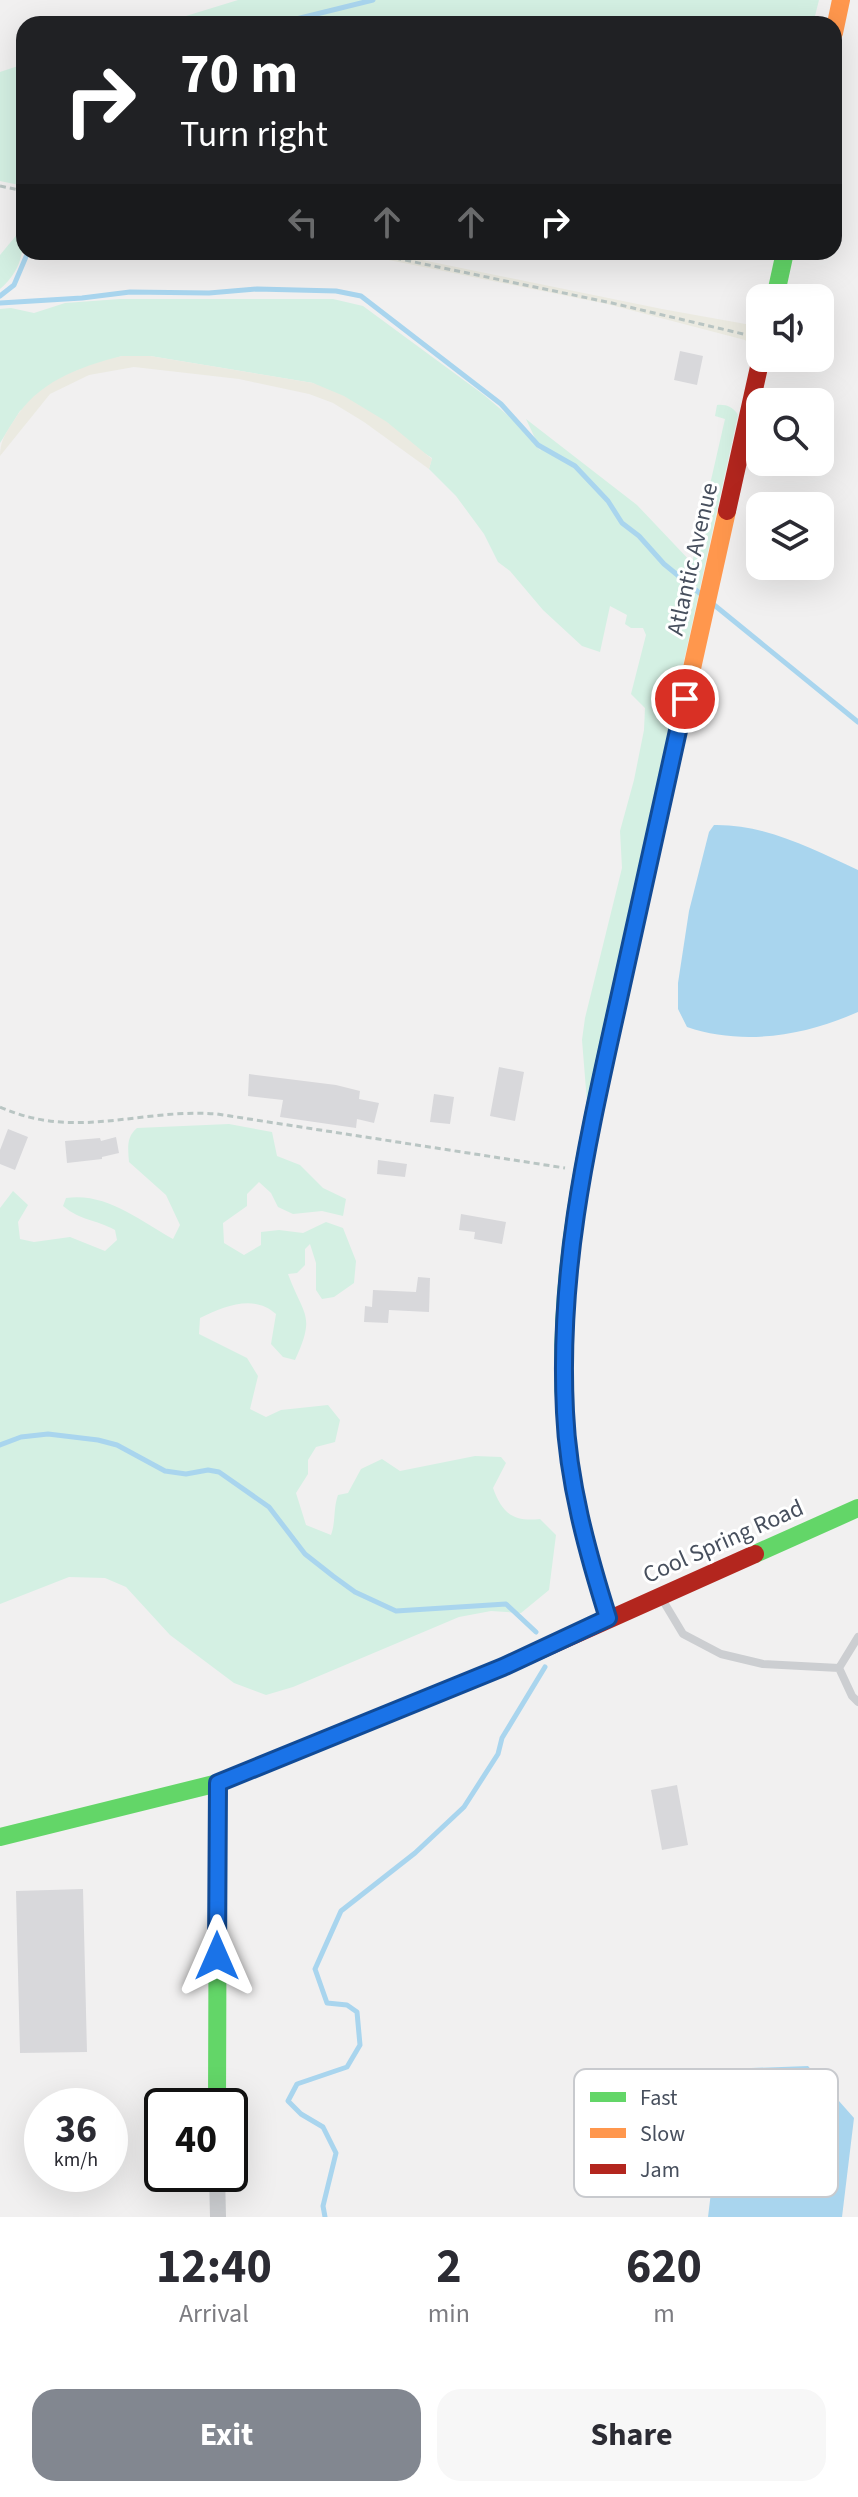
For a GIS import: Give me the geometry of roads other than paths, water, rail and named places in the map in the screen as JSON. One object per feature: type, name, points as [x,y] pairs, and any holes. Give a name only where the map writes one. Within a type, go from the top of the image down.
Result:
[{"type":"main road","points":[[778,284],[783,260]]},
{"type":"main road","name":"Atlantic Avenue","points":[[608,1618],[579,1511],[570,1462],[565,1412],[568,1269],[581,1171],[758,372]]},
{"type":"main road","name":"Cool Spring Road","points":[[0,1837],[218,1783],[503,1667],[858,1508]]},
{"type":"main road","points":[[217,2088],[218,1783]]},
{"type":"street","points":[[217,2192],[218,2217]]},
{"type":"lane","points":[[660,1595],[683,1634],[721,1654],[763,1664],[839,1668]]},
{"type":"lane","points":[[839,1668],[858,1637]]},
{"type":"lane","points":[[839,1668],[858,1702]]},
{"type":"water","points":[[714,825],[770,833],[858,870],[858,1012],[816,1027],[773,1036],[730,1036],[687,1027],[678,1009],[678,983],[689,911],[709,832]]},
{"type":"water","points":[[808,2066],[811,2069],[726,2069]]},
{"type":"water","points":[[838,2100],[854,2118],[842,2217],[708,2217],[710,2197],[838,2197]]},
{"type":"waterway","points":[[308,16],[373,0]]},
{"type":"waterway","points":[[0,296],[14,285],[25,260]]},
{"type":"waterway","points":[[0,303],[130,292],[209,293],[257,289],[336,291],[361,296],[501,404],[538,445],[575,466],[608,501],[622,523],[702,595]]},
{"type":"waterway","points":[[713,604],[858,722]]},
{"type":"waterway","points":[[0,1445],[21,1437],[48,1434],[98,1440],[117,1445],[165,1471],[186,1474],[208,1470],[219,1472],[269,1507],[305,1554],[355,1592],[396,1611],[506,1604],[536,1632]]},
{"type":"waterway","points":[[325,2217],[323,2206],[336,2153],[323,2127],[301,2114],[288,2101],[297,2084],[347,2067],[360,2045],[357,2012],[347,2005],[327,2003],[315,1969],[341,1911],[415,1853],[464,1807],[498,1754],[502,1738],[545,1667]]}]
